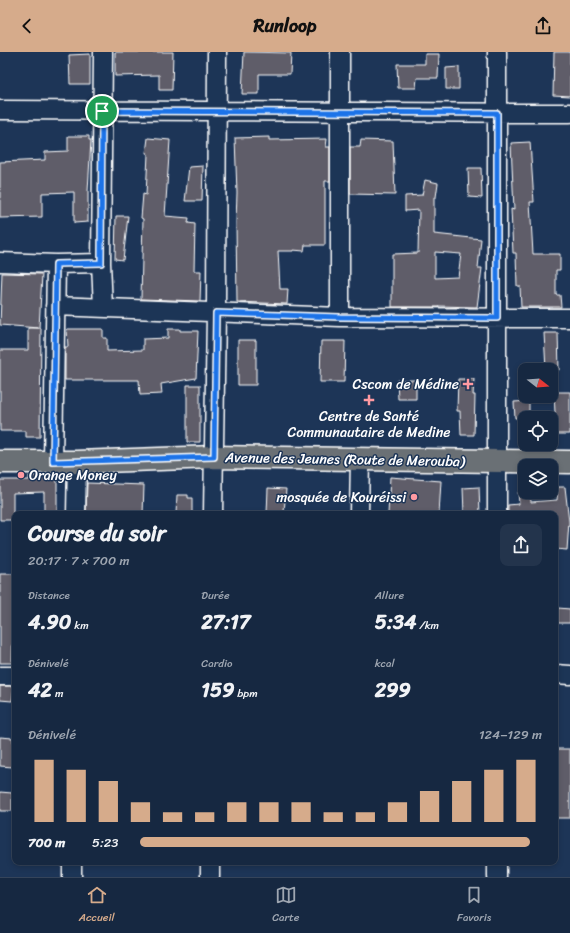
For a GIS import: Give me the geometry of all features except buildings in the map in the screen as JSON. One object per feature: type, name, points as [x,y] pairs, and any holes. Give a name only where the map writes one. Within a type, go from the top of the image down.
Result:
[{"type":"main road","name":"Avenue des Jeunes (Route de Merouba)","points":[[0,462],[77,462],[214,457],[570,462]]},
{"type":"street","points":[[102,308],[102,111],[104,52]]},
{"type":"street","points":[[213,511],[216,313],[217,52]]},
{"type":"street","points":[[340,52],[340,317]]},
{"type":"street","points":[[497,52],[497,511]]},
{"type":"street","points":[[0,110],[570,113]]},
{"type":"street","points":[[0,262],[56,264],[101,263]]},
{"type":"street","points":[[53,462],[56,264]]},
{"type":"street","points":[[55,306],[340,317],[570,318]]},
{"type":"street","points":[[359,511],[360,458]]},
{"type":"street","points":[[76,511],[77,462]]},
{"type":"street","points":[[558,674],[570,675]]},
{"type":"street","points":[[0,676],[12,676]]},
{"type":"street","points":[[72,865],[72,877]]},
{"type":"street","points":[[210,865],[210,877]]},
{"type":"street","points":[[498,865],[498,877]]},
{"type":"place","name":"Cscom de Médine","points":[[468,384]]},
{"type":"place","name":"Centre de Santé Communautaire de Medine","points":[[369,400]]},
{"type":"place","name":"Orange Money","points":[[21,475]]},
{"type":"place","name":"mosquée de Kouréissi","points":[[414,497]]},
{"type":"route","points":[[102,111],[497,113],[497,318],[340,317],[216,313],[214,457],[53,462],[56,264],[101,263],[102,111]]}]
